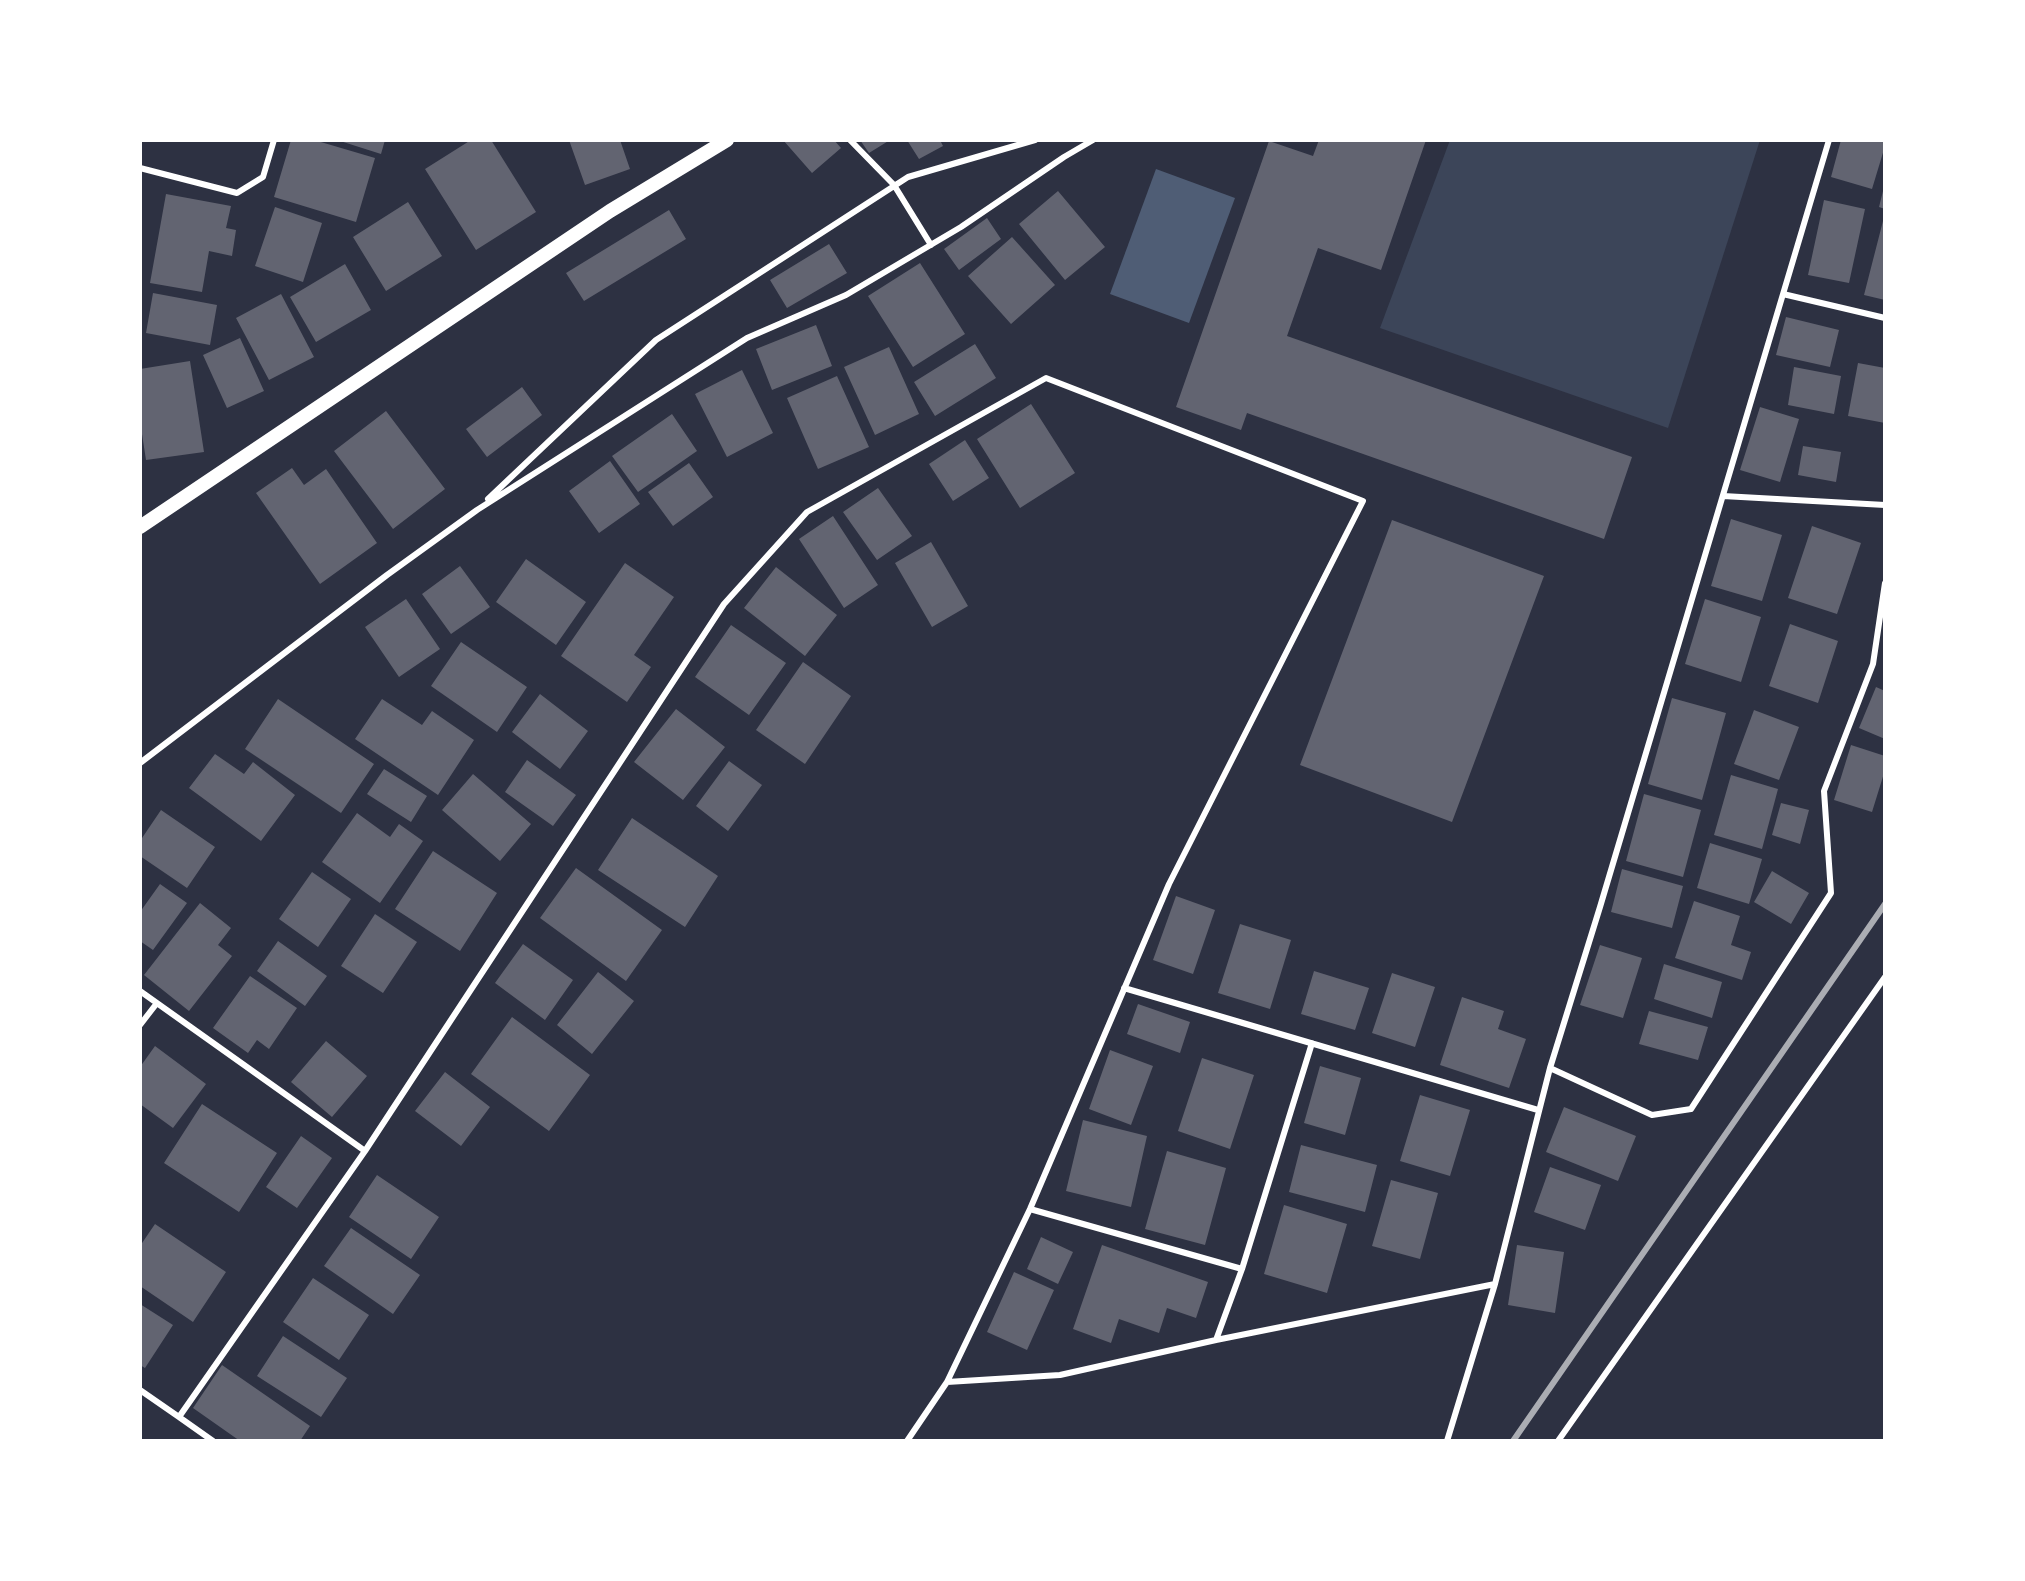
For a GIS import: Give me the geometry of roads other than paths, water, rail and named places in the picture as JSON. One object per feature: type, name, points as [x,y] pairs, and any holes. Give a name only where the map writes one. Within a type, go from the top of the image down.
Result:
[{"type":"street","points":[[140,527],[610,211],[727,140]]},
{"type":"lane","points":[[140,168],[237,193],[263,177],[274,140]]},
{"type":"lane","points":[[850,140],[894,185],[931,245]]},
{"type":"lane","points":[[477,510],[656,340],[908,177],[1035,140]]},
{"type":"lane","points":[[140,763],[477,510],[747,338],[846,295],[961,227],[1093,140]]},
{"type":"lane","points":[[1447,1441],[1495,1284],[1550,1068],[1829,140]]},
{"type":"lane","points":[[1783,294],[1885,318]]},
{"type":"lane","points":[[179,1417],[365,1151],[724,604],[807,512],[1046,378],[1363,501],[1169,884],[1030,1209],[947,1382],[907,1441]]},
{"type":"lane","points":[[1723,496],[1885,505]]},
{"type":"lane","points":[[1550,1068],[1652,1115],[1691,1109],[1831,893],[1824,791],[1873,664],[1885,583]]},
{"type":"lane","points":[[1558,1441],[1885,977]]},
{"type":"lane","points":[[1124,988],[1538,1110]]},
{"type":"lane","points":[[140,991],[365,1151]]},
{"type":"lane","points":[[140,1025],[157,1003]]},
{"type":"lane","points":[[1216,1340],[1242,1269],[1312,1043]]},
{"type":"lane","points":[[1030,1209],[1242,1269]]},
{"type":"lane","points":[[947,1382],[1060,1375],[1495,1284]]},
{"type":"lane","points":[[140,1390],[213,1441]]},
{"type":"railway","points":[[1513,1441],[1885,904]]}]
